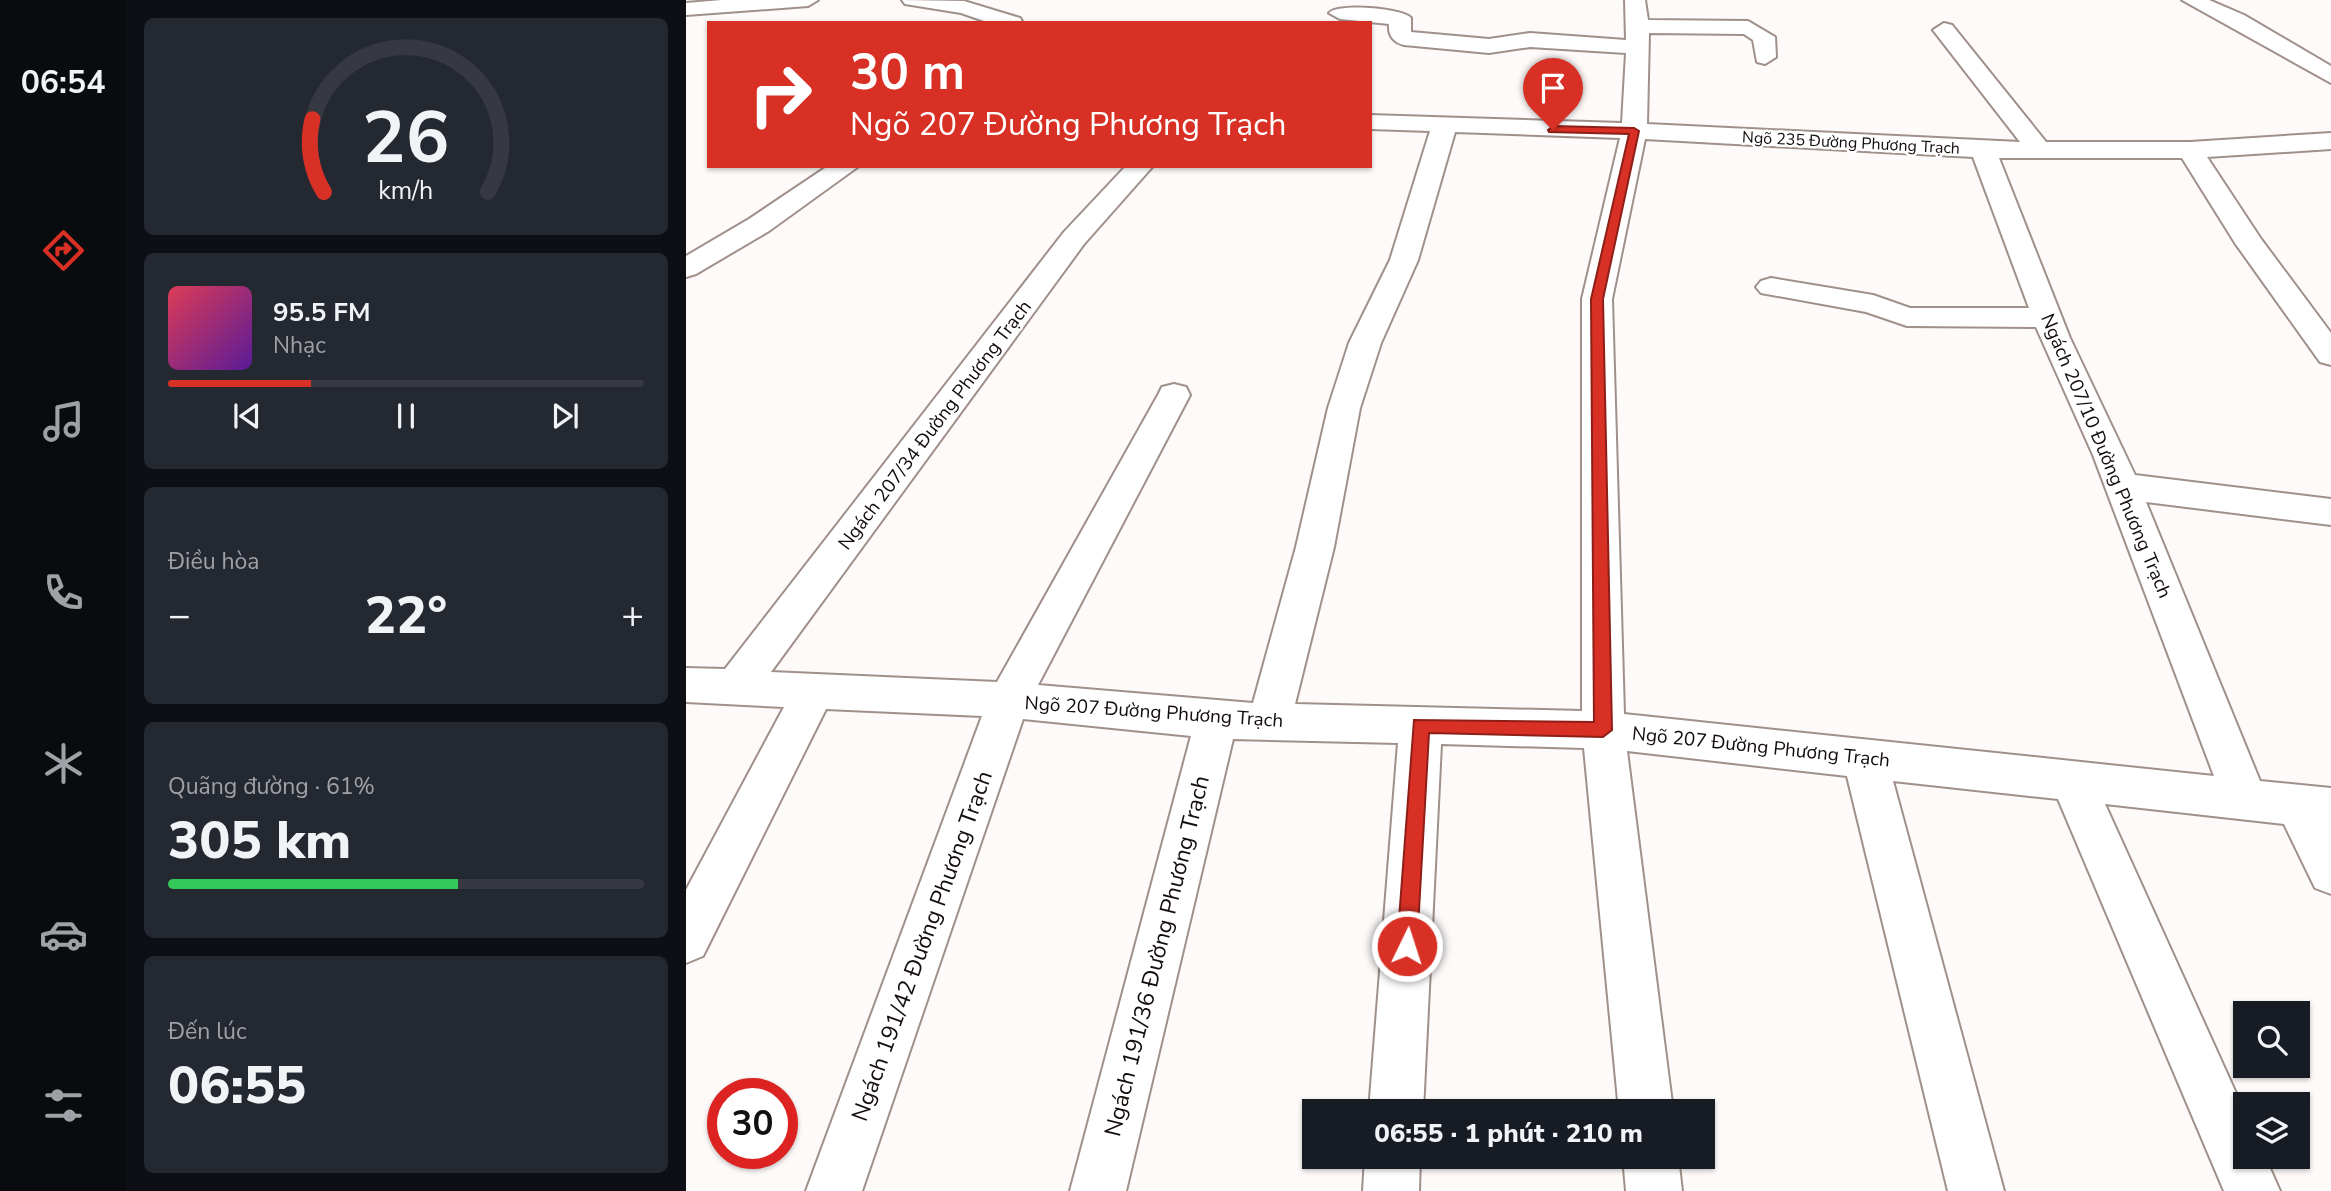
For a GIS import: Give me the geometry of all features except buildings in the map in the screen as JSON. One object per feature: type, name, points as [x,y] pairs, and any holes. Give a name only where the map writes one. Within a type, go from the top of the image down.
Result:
[{"type":"street","points":[[686,9],[808,0]]},
{"type":"street","points":[[912,0],[964,8],[1006,21]]},
{"type":"street","points":[[1635,0],[1638,36],[1634,131],[1597,299],[1603,730],[1645,1099]]},
{"type":"street","points":[[2192,0],[2236,20],[2331,76]]},
{"type":"street","points":[[1340,13],[1401,18],[1399,32],[1404,38],[1489,47],[1530,40],[1748,28],[1763,37],[1765,57]]},
{"type":"street","points":[[1944,30],[2039,149]]},
{"type":"street","name":"Ngõ 235 Đường Phương Trạch","points":[[1372,122],[1444,127],[1634,131],[1983,150],[2190,150],[2331,141]]},
{"type":"street","points":[[1269,722],[1315,547],[1344,408],[1365,343],[1404,260],[1444,127]]},
{"type":"street","name":"Ngách 207/10 Đường Phương Trạch","points":[[1983,150],[2047,318],[2123,486],[2246,802]]},
{"type":"street","points":[[2190,150],[2249,243],[2331,355]]},
{"type":"street","points":[[686,268],[759,225],[843,168]]},
{"type":"street","name":"Ngách 207/34 Đường Phương Trạch","points":[[735,688],[1074,238],[1138,168]]},
{"type":"street","points":[[1771,287],[1873,304],[1907,317],[2047,318]]},
{"type":"street","name":"Ngách 191/42 Đường Phương Trạch","points":[[834,1191],[1009,700],[1174,395]]},
{"type":"street","points":[[2123,486],[2331,512]]},
{"type":"street","name":"Ngõ 207 Đường Phương Trạch","points":[[686,685],[1009,700],[1216,720],[1603,730],[2315,809]]},
{"type":"street","points":[[686,939],[813,693]]},
{"type":"street","name":"Ngách 191/36 Đường Phương Trạch","points":[[1098,1191],[1216,720]]},
{"type":"street","points":[[1397,1099],[1421,726]]},
{"type":"street","points":[[1866,759],[1976,1191]]},
{"type":"street","points":[[2073,783],[2252,1191]]},
{"type":"street","points":[[2315,809],[2331,872]]},
{"type":"street","points":[[1391,1191],[1392,1169]]},
{"type":"street","points":[[1652,1169],[1654,1191]]},
{"type":"route","points":[[1407,946],[1421,726],[1603,730],[1597,299],[1634,131],[1553,130]]}]
